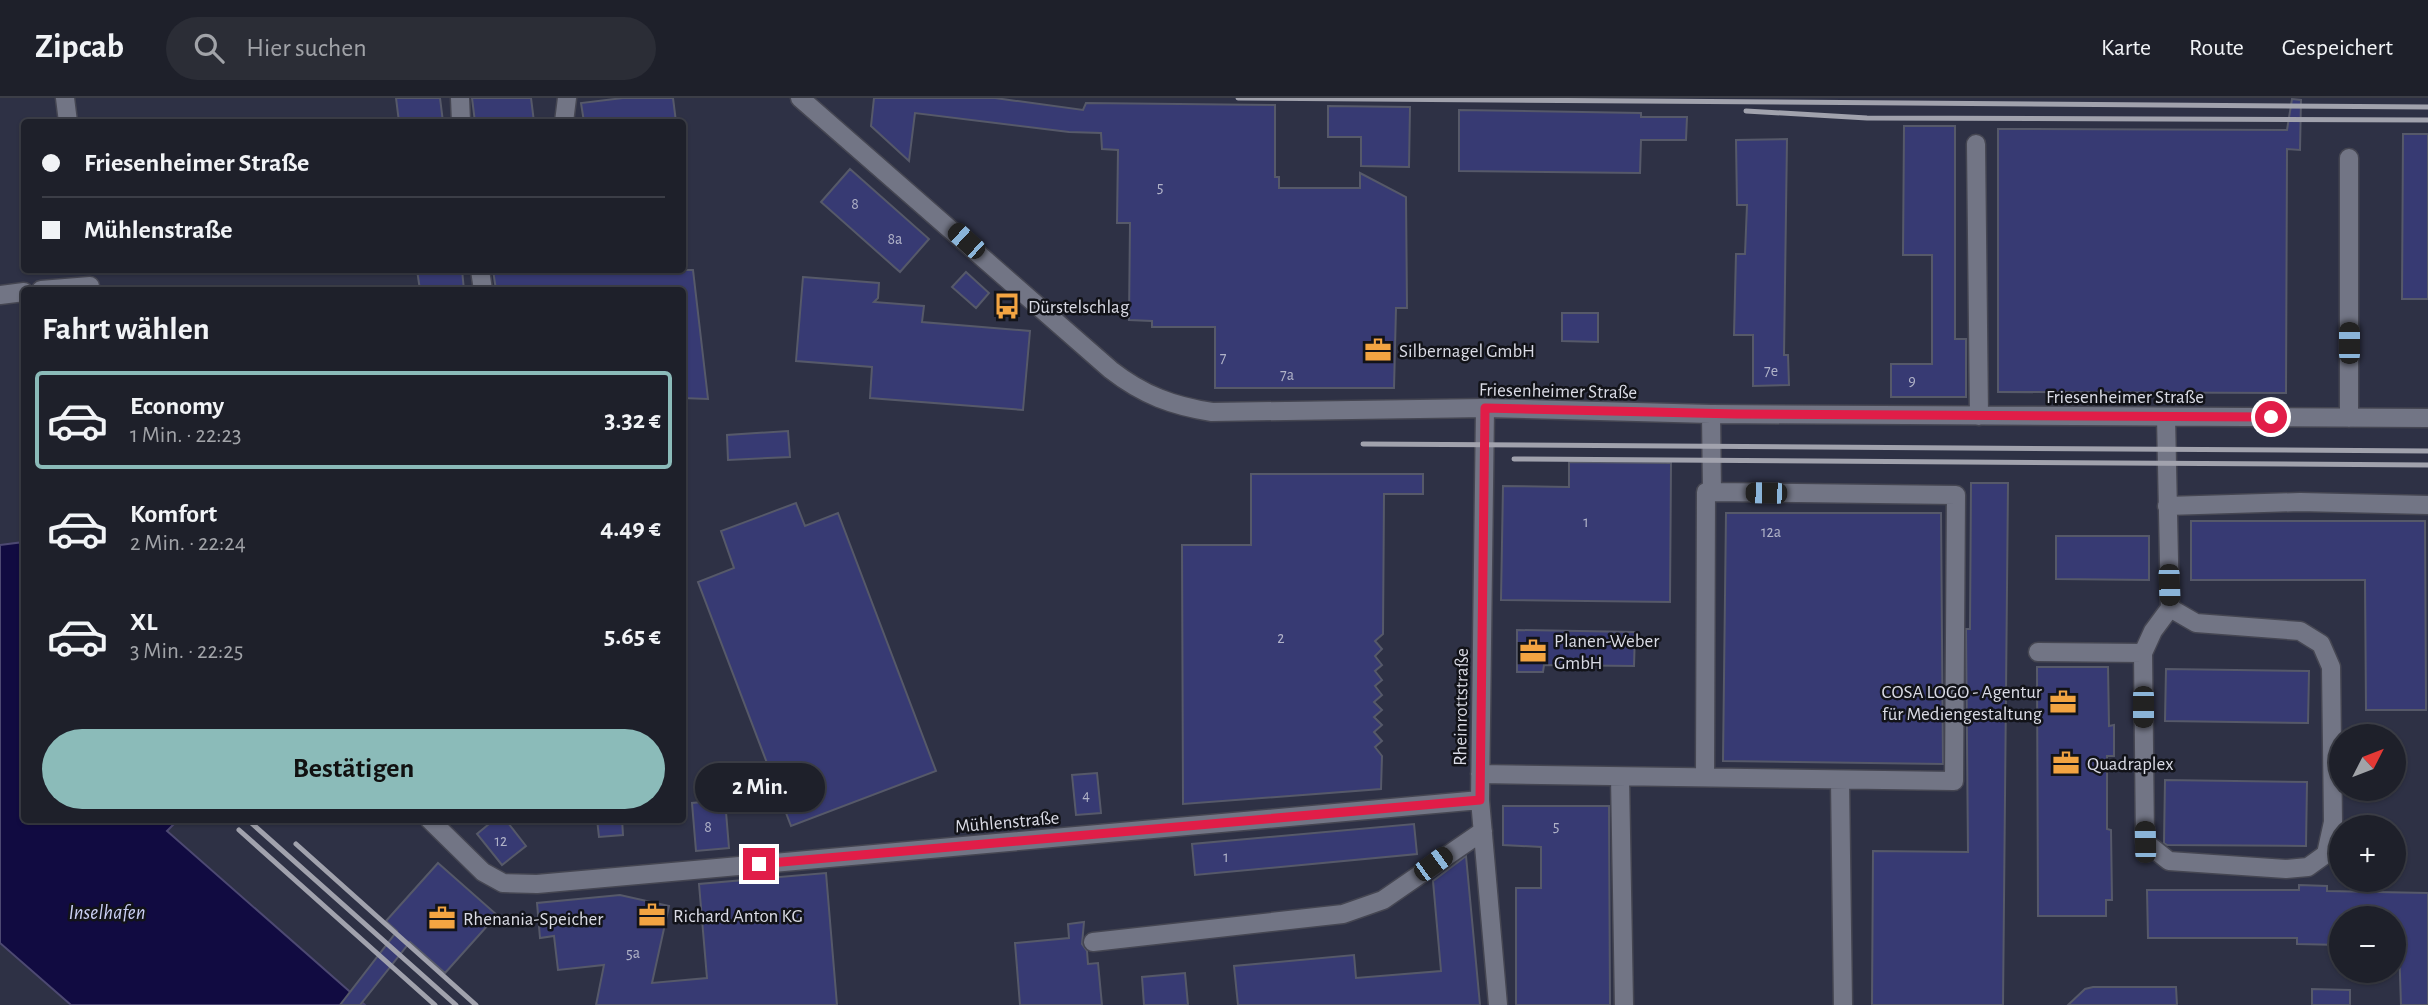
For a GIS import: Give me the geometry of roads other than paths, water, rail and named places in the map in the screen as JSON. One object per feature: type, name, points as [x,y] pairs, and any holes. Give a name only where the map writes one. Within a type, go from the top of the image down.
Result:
[{"type":"street","points":[[65,98],[68,119]]},
{"type":"street","points":[[460,98],[461,119]]},
{"type":"street","points":[[564,119],[567,98]]},
{"type":"street","name":"Friesenheimer Straße","points":[[800,98],[841,131],[1111,370],[1165,403],[1212,412],[1485,408],[1710,414],[2428,418]]},
{"type":"street","points":[[1976,144],[1979,416]]},
{"type":"street","points":[[2349,158],[2349,418]]},
{"type":"street","points":[[59,287],[89,282]]},
{"type":"street","points":[[0,295],[21,292]]},
{"type":"street","name":"Rheinrottstraße","points":[[1485,408],[1480,800],[1498,1005]]},
{"type":"street","points":[[1710,414],[1712,492]]},
{"type":"street","points":[[2166,416],[2170,608],[2153,631],[2143,653],[2145,842],[2169,861],[2286,869],[2308,867],[2326,854],[2333,822],[2331,667],[2320,644],[2300,631],[2196,623],[2170,608]]},
{"type":"street","points":[[1480,774],[1954,781],[1956,495],[1706,492],[1705,777]]},
{"type":"street","points":[[2167,506],[2300,502],[2428,505]]},
{"type":"street","points":[[2038,652],[2143,653]]},
{"type":"street","points":[[1620,777],[1624,1005]]},
{"type":"street","points":[[1840,780],[1843,1005]]},
{"type":"street","name":"Mühlenstraße","points":[[433,823],[483,872],[503,883],[537,884],[1480,800]]},
{"type":"street","points":[[1093,942],[1343,914],[1382,900],[1483,831]]},
{"type":"water","name":"Inselhafen","points":[[21,542],[21,823],[175,823],[167,831],[365,1005],[71,1005],[0,943],[0,545]]},
{"type":"railway","points":[[1238,98],[2428,107]]},
{"type":"railway","points":[[1746,111],[1867,118],[2428,120]]},
{"type":"railway","points":[[1363,444],[2428,451]]},
{"type":"railway","points":[[1514,459],[2428,465]]},
{"type":"railway","points":[[251,823],[456,1005]]},
{"type":"railway","points":[[239,830],[435,1005]]},
{"type":"railway","points":[[296,844],[476,1005]]},
{"type":"place","name":"Dürstelschlag","points":[[1007,306]]},
{"type":"place","name":"Silbernagel GmbH","points":[[1378,350]]},
{"type":"place","name":"Planen-Weber GmbH","points":[[1533,651]]},
{"type":"place","name":"COSA LOGO - Agentur für Mediengestaltung","points":[[2063,702]]},
{"type":"place","name":"Quadraplex","points":[[2066,763]]},
{"type":"place","name":"Richard Anton KG","points":[[652,915]]},
{"type":"place","name":"Rhenania-Speicher","points":[[442,918]]}]
